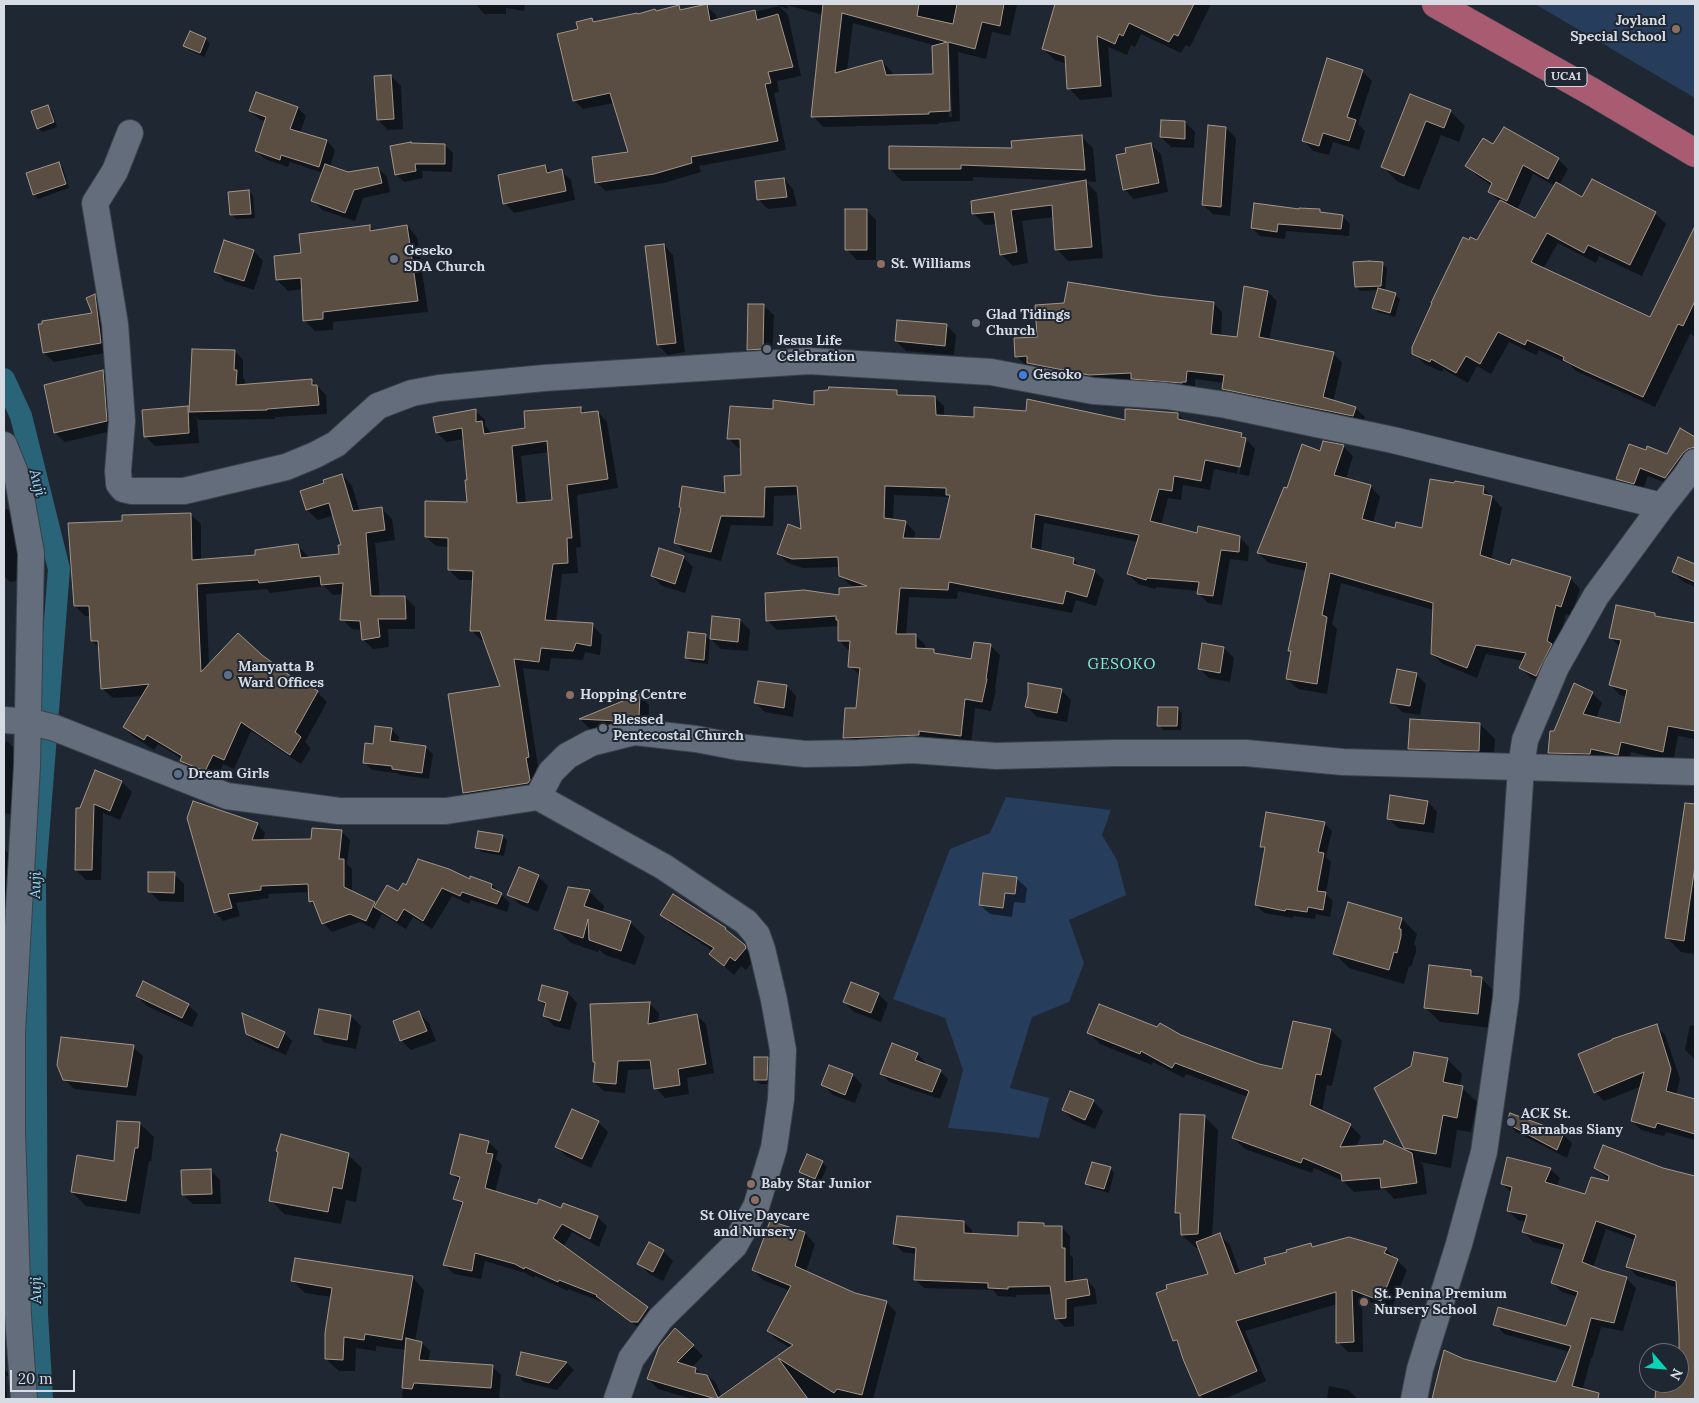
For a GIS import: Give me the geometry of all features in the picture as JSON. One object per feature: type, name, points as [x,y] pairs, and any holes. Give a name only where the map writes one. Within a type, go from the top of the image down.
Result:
[{"type":"main road","name":"UCA1","points":[[1436,4],[1594,93],[1695,153]]},
{"type":"street","points":[[130,133],[115,171],[95,203],[115,324],[122,421],[118,471],[119,484],[123,489],[132,491],[184,491],[286,467],[336,444],[378,406],[412,393],[439,388],[544,378],[809,361],[991,372],[1093,391],[1166,396],[1226,406],[1393,440],[1662,506]]},
{"type":"street","points":[[4,445],[18,480],[31,553],[29,723],[12,1032],[12,1131],[18,1306],[24,1399]]},
{"type":"street","points":[[1414,1399],[1420,1369],[1459,1244],[1484,1152],[1506,998],[1521,767],[1525,740],[1556,667],[1596,596],[1662,506],[1686,477],[1695,462]]},
{"type":"street","points":[[29,723],[227,796],[339,811],[446,811],[538,797],[664,867],[746,922],[757,935],[762,949],[783,1050],[781,1099],[774,1148],[756,1207],[734,1246],[660,1319],[631,1359],[617,1399]]},
{"type":"street","points":[[538,797],[551,772],[567,756],[591,743],[635,732],[738,747],[805,754],[912,750],[996,756],[1115,753],[1246,753],[1343,762],[1695,772]]},
{"type":"shaded area","points":[[1535,4],[1695,4],[1695,98]]},
{"type":"shaded area","points":[[1006,797],[1111,810],[1102,835],[1117,860],[1126,895],[1069,920],[1084,963],[1069,1002],[1032,1017],[1010,1088],[1049,1098],[1039,1138],[948,1128],[963,1070],[945,1018],[893,999],[950,849],[990,833]]},
{"type":"building","points":[[707,4],[710,21],[755,10],[757,20],[778,14],[793,67],[768,72],[771,83],[765,84],[778,141],[691,157],[692,163],[654,174],[595,183],[592,157],[628,152],[610,93],[573,101],[557,34],[578,29],[576,22],[592,18],[593,22],[679,5],[680,10]]},
{"type":"building","points":[[823,4],[919,4],[917,16],[953,24],[957,4],[1004,4],[1000,26],[982,22],[975,49],[948,42],[950,111],[929,112],[929,114],[811,117]],"holes":[[[842,13],[947,42],[932,46],[933,74],[886,75],[882,60],[835,73]]]},
{"type":"building","points":[[1055,4],[1194,4],[1178,36],[1174,34],[1169,42],[1129,23],[1123,36],[1119,34],[1115,44],[1097,36],[1101,86],[1067,89],[1065,56],[1042,49]]},
{"type":"building","points":[[190,31],[206,38],[200,53],[183,46]]},
{"type":"building","points":[[1327,58],[1363,70],[1347,117],[1356,120],[1349,141],[1323,133],[1319,146],[1302,141]]},
{"type":"building","points":[[391,75],[394,119],[377,120],[374,76]]},
{"type":"building","points":[[256,92],[298,107],[290,129],[327,140],[319,167],[281,155],[280,160],[255,151],[266,117],[249,111]]},
{"type":"building","points":[[1410,94],[1451,110],[1444,128],[1426,121],[1404,176],[1381,167]]},
{"type":"building","points":[[48,105],[54,122],[37,129],[31,111]]},
{"type":"building","points":[[1161,120],[1185,121],[1185,139],[1160,137]]},
{"type":"building","points":[[1208,125],[1226,127],[1221,207],[1202,205]]},
{"type":"building","points":[[1504,127],[1559,158],[1548,179],[1523,165],[1507,201],[1488,192],[1492,183],[1465,166],[1483,138],[1493,144]]},
{"type":"building","points":[[1082,135],[1085,170],[961,165],[961,169],[889,169],[889,146],[1012,148],[1011,141]]},
{"type":"building","points":[[411,142],[445,144],[445,164],[415,164],[416,171],[395,175],[390,146]]},
{"type":"building","points":[[1151,143],[1159,183],[1123,190],[1116,155],[1126,153],[1125,148]]},
{"type":"building","points":[[59,162],[66,184],[33,195],[26,173]]},
{"type":"building","points":[[325,164],[348,172],[378,167],[382,183],[354,190],[345,213],[311,201]]},
{"type":"building","points":[[545,165],[547,173],[562,169],[566,191],[503,204],[498,175]]},
{"type":"building","points":[[784,178],[787,197],[757,200],[755,181]]},
{"type":"building","points":[[1592,179],[1656,212],[1630,265],[1588,245],[1584,253],[1547,233],[1531,262],[1650,317],[1695,226],[1695,301],[1683,326],[1678,324],[1643,397],[1585,371],[1563,360],[1564,357],[1527,340],[1525,345],[1498,332],[1480,364],[1466,356],[1456,373],[1431,359],[1430,362],[1412,354],[1412,347],[1431,303],[1463,237],[1469,240],[1470,237],[1477,240],[1500,200],[1535,218],[1556,182],[1582,197]]},
{"type":"building","points":[[1086,180],[1092,247],[1055,250],[1052,205],[1011,210],[1017,252],[1000,255],[994,212],[972,214],[971,201]]},
{"type":"building","points":[[249,190],[251,214],[230,215],[228,192]]},
{"type":"building","points":[[1254,203],[1299,209],[1320,209],[1320,212],[1343,215],[1341,229],[1278,224],[1277,232],[1251,228]]},
{"type":"building","points":[[845,209],[867,209],[867,250],[845,250]]},
{"type":"building","points":[[370,225],[370,231],[407,225],[418,301],[323,312],[323,319],[303,321],[301,278],[276,280],[274,256],[301,253],[299,234]]},
{"type":"building","points":[[224,240],[254,250],[244,281],[214,272]]},
{"type":"building","points":[[664,244],[676,343],[657,345],[645,246]]},
{"type":"building","points":[[1353,262],[1383,262],[1381,286],[1355,287]]},
{"type":"building","points":[[1068,282],[1157,296],[1214,302],[1211,334],[1237,337],[1244,286],[1268,291],[1259,337],[1334,352],[1323,397],[1356,407],[1353,416],[1222,389],[1224,375],[1187,371],[1186,382],[1182,383],[1131,379],[1131,373],[1089,375],[1027,363],[1027,356],[1015,357],[1014,338],[1037,337],[1035,305],[1064,303]]},
{"type":"building","points":[[1378,288],[1396,293],[1390,313],[1372,308]]},
{"type":"building","points":[[95,294],[101,343],[43,353],[38,324],[42,324],[42,321],[92,313],[86,298]]},
{"type":"building","points":[[748,304],[764,304],[763,349],[747,350]]},
{"type":"building","points":[[897,320],[947,324],[945,346],[895,341]]},
{"type":"building","points":[[192,349],[235,350],[234,370],[237,370],[236,385],[312,379],[312,385],[317,385],[319,405],[267,410],[189,412]]},
{"type":"building","points":[[103,370],[107,421],[54,433],[44,385]]},
{"type":"building","points":[[829,387],[897,390],[897,395],[935,396],[936,415],[974,417],[974,407],[1026,411],[1027,399],[1125,420],[1125,409],[1178,413],[1178,419],[1242,433],[1241,437],[1246,438],[1240,467],[1205,460],[1201,481],[1174,476],[1172,491],[1159,489],[1150,521],[1197,533],[1198,526],[1240,536],[1239,552],[1221,550],[1213,596],[1197,594],[1199,582],[1147,578],[1146,580],[1127,574],[1139,535],[1035,514],[1031,548],[1074,558],[1073,564],[1095,570],[1087,597],[1066,591],[1063,604],[949,582],[948,590],[900,588],[896,634],[916,634],[916,648],[934,649],[934,653],[971,659],[974,642],[991,644],[982,702],[965,699],[961,736],[919,731],[919,735],[843,738],[845,708],[856,708],[860,668],[848,667],[850,641],[838,641],[838,620],[836,620],[836,616],[766,621],[765,593],[804,590],[839,595],[839,588],[867,586],[839,576],[838,557],[792,559],[777,554],[788,524],[801,529],[797,486],[765,487],[764,517],[721,516],[711,552],[674,543],[681,508],[679,507],[682,486],[725,493],[724,476],[741,475],[740,439],[727,439],[730,406],[773,409],[773,400],[814,405],[814,391],[828,390]],"holes":[[[885,486],[946,488],[946,495],[950,495],[940,539],[903,538],[906,521],[884,518]]]},
{"type":"building","points":[[188,406],[189,433],[144,437],[142,410]]},
{"type":"building","points":[[581,407],[581,413],[598,411],[608,479],[567,485],[572,538],[567,538],[568,563],[553,564],[545,620],[593,623],[591,646],[576,643],[573,651],[541,648],[539,662],[514,659],[529,757],[526,758],[530,780],[528,783],[463,793],[448,694],[500,686],[480,631],[470,631],[473,571],[448,570],[448,538],[425,537],[425,501],[467,502],[462,428],[436,433],[433,417],[476,409],[476,422],[482,421],[484,434],[525,428],[524,411]],"holes":[[[547,441],[552,500],[517,503],[512,446]]]},
{"type":"building","points":[[1680,428],[1695,437],[1695,447],[1683,453],[1665,478],[1640,468],[1634,484],[1616,479],[1629,444],[1646,450],[1647,446],[1667,454]]},
{"type":"building","points":[[1323,441],[1344,445],[1334,475],[1371,485],[1362,519],[1395,528],[1396,522],[1422,528],[1430,479],[1484,486],[1483,494],[1492,496],[1480,555],[1510,565],[1512,559],[1571,577],[1561,607],[1556,605],[1547,641],[1552,644],[1536,676],[1519,668],[1526,653],[1476,645],[1467,668],[1431,654],[1433,603],[1330,573],[1322,615],[1327,617],[1317,684],[1286,679],[1291,651],[1288,651],[1307,563],[1257,553],[1284,487],[1287,488],[1302,444],[1320,451]]},
{"type":"building","points":[[342,474],[353,511],[382,507],[385,530],[366,533],[371,596],[405,596],[406,619],[378,619],[380,637],[362,640],[360,621],[340,620],[343,583],[321,585],[320,576],[259,583],[258,580],[197,584],[201,672],[238,633],[262,655],[289,675],[318,691],[295,732],[301,737],[290,755],[241,722],[224,760],[213,755],[205,771],[180,761],[182,756],[147,735],[144,740],[123,727],[149,684],[101,689],[98,641],[91,641],[89,606],[74,606],[68,523],[122,521],[122,515],[191,513],[192,560],[255,555],[255,550],[298,544],[301,558],[339,554],[338,545],[341,545],[329,503],[306,510],[300,491],[324,483],[323,480]]},
{"type":"building","points":[[659,548],[684,556],[675,584],[651,576]]},
{"type":"building","points":[[1678,557],[1695,564],[1695,582],[1672,572]]},
{"type":"building","points":[[1616,605],[1655,613],[1655,616],[1695,623],[1695,731],[1668,726],[1663,752],[1621,742],[1618,755],[1591,749],[1590,754],[1548,753],[1550,731],[1554,731],[1574,683],[1593,692],[1583,714],[1620,723],[1627,690],[1609,685],[1621,640],[1609,638]]},
{"type":"building","points":[[712,616],[740,619],[738,642],[710,639]]},
{"type":"building","points":[[688,632],[706,634],[704,660],[685,658]]},
{"type":"building","points":[[1202,643],[1224,647],[1220,673],[1198,669]]},
{"type":"building","points":[[1397,669],[1417,673],[1410,706],[1390,703]]},
{"type":"building","points":[[758,681],[787,685],[784,708],[754,703]]},
{"type":"building","points":[[1028,683],[1062,689],[1057,713],[1025,707]]},
{"type":"building","points":[[640,694],[639,717],[617,721],[579,719]]},
{"type":"building","points":[[1158,707],[1178,707],[1177,726],[1157,726]]},
{"type":"building","points":[[1410,719],[1480,723],[1479,751],[1408,749]]},
{"type":"building","points":[[375,726],[392,728],[390,741],[426,746],[422,773],[392,769],[392,766],[363,763],[365,743],[373,744]]},
{"type":"building","points":[[95,770],[122,781],[110,811],[94,804],[92,870],[75,870],[76,808],[80,808]]},
{"type":"building","points":[[1390,795],[1428,801],[1424,824],[1387,819]]},
{"type":"building","points":[[193,801],[258,823],[252,840],[311,839],[312,828],[342,830],[339,859],[344,859],[344,887],[375,902],[366,921],[350,914],[322,924],[313,901],[309,902],[308,884],[261,886],[261,890],[228,894],[232,908],[214,913],[187,818]]},
{"type":"building","points":[[1685,803],[1695,804],[1695,866],[1684,941],[1665,938]]},
{"type":"building","points":[[1266,812],[1325,822],[1318,852],[1324,853],[1317,891],[1326,892],[1323,910],[1308,907],[1307,912],[1286,909],[1285,911],[1255,905],[1265,847],[1260,847]]},
{"type":"building","points":[[478,831],[503,835],[499,852],[475,848]]},
{"type":"building","points":[[418,859],[449,869],[470,879],[470,876],[492,884],[491,888],[502,893],[497,904],[462,892],[460,896],[442,888],[423,921],[404,909],[397,921],[374,907],[387,885],[398,891],[403,883],[406,885]]},
{"type":"building","points":[[519,867],[539,875],[528,903],[507,895]]},
{"type":"building","points":[[148,872],[175,872],[174,893],[148,892]]},
{"type":"building","points":[[983,873],[1017,877],[1015,894],[1005,893],[1003,908],[979,905]]},
{"type":"building","points":[[568,887],[590,890],[584,906],[631,921],[621,951],[589,940],[588,919],[583,938],[554,929]]},
{"type":"building","points":[[673,894],[726,928],[745,945],[746,948],[735,961],[730,957],[724,966],[709,954],[714,948],[660,915]]},
{"type":"building","points":[[1348,902],[1402,918],[1399,929],[1401,929],[1401,936],[1397,953],[1394,952],[1389,970],[1333,954]]},
{"type":"building","points":[[1429,965],[1471,970],[1471,976],[1482,977],[1478,1014],[1424,1008]]},
{"type":"building","points":[[143,981],[189,1004],[182,1018],[136,996]]},
{"type":"building","points":[[851,982],[879,993],[871,1013],[843,1002]]},
{"type":"building","points":[[542,985],[568,992],[560,1021],[543,1016],[546,1003],[538,1000]]},
{"type":"building","points":[[650,1002],[648,1024],[697,1014],[706,1064],[678,1069],[680,1085],[654,1089],[650,1060],[618,1061],[616,1084],[593,1082],[595,1062],[593,1062],[590,1004]]},
{"type":"building","points":[[1099,1004],[1157,1027],[1160,1023],[1181,1035],[1259,1064],[1282,1069],[1293,1021],[1331,1029],[1321,1075],[1316,1074],[1310,1105],[1351,1124],[1340,1147],[1383,1144],[1384,1140],[1412,1153],[1417,1183],[1381,1188],[1380,1178],[1342,1181],[1341,1174],[1303,1158],[1301,1163],[1232,1138],[1249,1091],[1175,1063],[1172,1068],[1141,1051],[1140,1054],[1087,1033]]},
{"type":"building","points":[[319,1009],[351,1015],[347,1040],[314,1034]]},
{"type":"building","points":[[419,1011],[427,1031],[400,1041],[393,1021]]},
{"type":"building","points":[[242,1013],[285,1032],[278,1048],[246,1034]]},
{"type":"building","points":[[1657,1024],[1671,1069],[1666,1091],[1695,1099],[1695,1134],[1657,1123],[1655,1128],[1631,1121],[1644,1072],[1594,1093],[1578,1054],[1612,1039]]},
{"type":"building","points":[[61,1037],[134,1045],[127,1087],[63,1080],[57,1065]]},
{"type":"building","points":[[892,1043],[918,1053],[915,1060],[941,1070],[932,1092],[880,1074]]},
{"type":"building","points":[[1414,1052],[1448,1058],[1443,1082],[1463,1086],[1457,1118],[1443,1115],[1436,1154],[1404,1148],[1374,1088],[1411,1066]]},
{"type":"building","points":[[754,1057],[768,1057],[767,1080],[754,1080]]},
{"type":"building","points":[[829,1065],[853,1074],[845,1095],[821,1085]]},
{"type":"building","points":[[1070,1091],[1094,1100],[1085,1120],[1062,1110]]},
{"type":"building","points":[[572,1109],[599,1121],[582,1159],[555,1147]]},
{"type":"building","points":[[1510,1113],[1564,1133],[1557,1150],[1506,1123]]},
{"type":"building","points":[[1180,1114],[1205,1115],[1198,1234],[1181,1235],[1180,1213],[1175,1213]]},
{"type":"building","points":[[117,1121],[140,1122],[138,1148],[135,1148],[126,1201],[71,1192],[77,1155],[114,1161]]},
{"type":"building","points":[[281,1134],[349,1153],[342,1189],[333,1187],[328,1212],[269,1201],[278,1152],[276,1151]]},
{"type":"building","points":[[460,1134],[489,1141],[486,1153],[493,1154],[485,1188],[537,1204],[539,1199],[561,1208],[563,1203],[598,1216],[590,1239],[562,1224],[553,1238],[648,1307],[638,1322],[631,1322],[597,1295],[559,1280],[558,1282],[515,1264],[475,1253],[472,1271],[443,1265],[463,1202],[453,1199],[460,1177],[450,1174]]},
{"type":"building","points":[[1603,1145],[1663,1168],[1695,1176],[1695,1399],[1655,1399],[1655,1393],[1689,1393],[1689,1343],[1679,1343],[1676,1281],[1626,1267],[1636,1235],[1596,1221],[1582,1262],[1627,1277],[1614,1323],[1591,1318],[1572,1386],[1599,1393],[1598,1399],[1432,1399],[1444,1350],[1464,1359],[1556,1382],[1571,1346],[1493,1325],[1498,1307],[1566,1326],[1578,1292],[1551,1283],[1564,1244],[1522,1232],[1527,1215],[1507,1211],[1512,1187],[1501,1184],[1507,1157],[1551,1168],[1545,1182],[1585,1194],[1591,1177],[1608,1181],[1609,1176],[1594,1168]]},
{"type":"building","points":[[807,1154],[823,1161],[815,1179],[799,1172]]},
{"type":"building","points":[[1092,1162],[1111,1167],[1104,1189],[1085,1184]]},
{"type":"building","points":[[211,1169],[212,1194],[182,1195],[181,1170]]},
{"type":"building","points":[[897,1216],[964,1221],[964,1233],[1018,1236],[1018,1222],[1044,1223],[1044,1226],[1062,1226],[1062,1248],[1065,1248],[1065,1282],[1087,1279],[1090,1295],[1066,1299],[1066,1318],[1055,1319],[1050,1286],[1008,1287],[1008,1289],[988,1288],[988,1283],[914,1280],[916,1248],[893,1244]]},
{"type":"building","points":[[770,1221],[805,1232],[795,1266],[855,1293],[887,1301],[862,1395],[837,1389],[834,1393],[778,1358],[808,1399],[716,1399],[647,1379],[659,1347],[675,1328],[694,1345],[677,1362],[696,1368],[695,1373],[707,1375],[718,1398],[793,1345],[767,1331],[791,1286],[752,1270]]},
{"type":"building","points":[[1220,1233],[1235,1274],[1266,1264],[1264,1258],[1287,1252],[1286,1250],[1311,1243],[1312,1247],[1349,1237],[1387,1248],[1384,1253],[1398,1259],[1381,1301],[1352,1290],[1354,1342],[1336,1343],[1336,1292],[1236,1321],[1257,1371],[1199,1396],[1177,1340],[1173,1341],[1156,1293],[1167,1289],[1166,1285],[1208,1274],[1196,1242]]},
{"type":"building","points":[[649,1242],[664,1250],[653,1272],[637,1264]]},
{"type":"building","points":[[295,1258],[413,1276],[402,1340],[365,1334],[364,1340],[344,1337],[343,1360],[325,1359],[325,1333],[332,1288],[291,1281]]},
{"type":"building","points":[[406,1338],[422,1342],[419,1360],[493,1365],[491,1388],[414,1383],[412,1389],[402,1388]]},
{"type":"building","points":[[521,1352],[567,1362],[549,1383],[516,1375]]},
{"type":"waterway","name":"Auji","points":[[4,379],[21,416],[59,569],[35,876],[37,1314],[42,1399]]},
{"type":"place","name":"Joyland Special School","points":[[1676,29]]},
{"type":"place","name":"Geseko SDA Church","points":[[394,259]]},
{"type":"place","name":"St. Williams","points":[[881,264]]},
{"type":"place","name":"Glad Tidings Church","points":[[976,323]]},
{"type":"place","name":"Jesus Life Celebration","points":[[767,349]]},
{"type":"place","name":"Gesoko","points":[[1023,375]]},
{"type":"place","name":"Manyatta B Ward Offices","points":[[228,675]]},
{"type":"place","name":"Hopping Centre","points":[[570,695]]},
{"type":"place","name":"Blessed Pentecostal Church","points":[[603,728]]},
{"type":"place","name":"Dream Girls","points":[[178,774]]},
{"type":"place","name":"ACK St. Barnabas Siany","points":[[1511,1122]]},
{"type":"place","name":"Baby Star Junior","points":[[751,1184]]},
{"type":"place","name":"St Olive Daycare and Nursery","points":[[755,1200]]},
{"type":"place","name":"St. Penina Premium Nursery School","points":[[1364,1302]]},
{"type":"district","name":"GESOKO","points":[[1122,665]]}]
